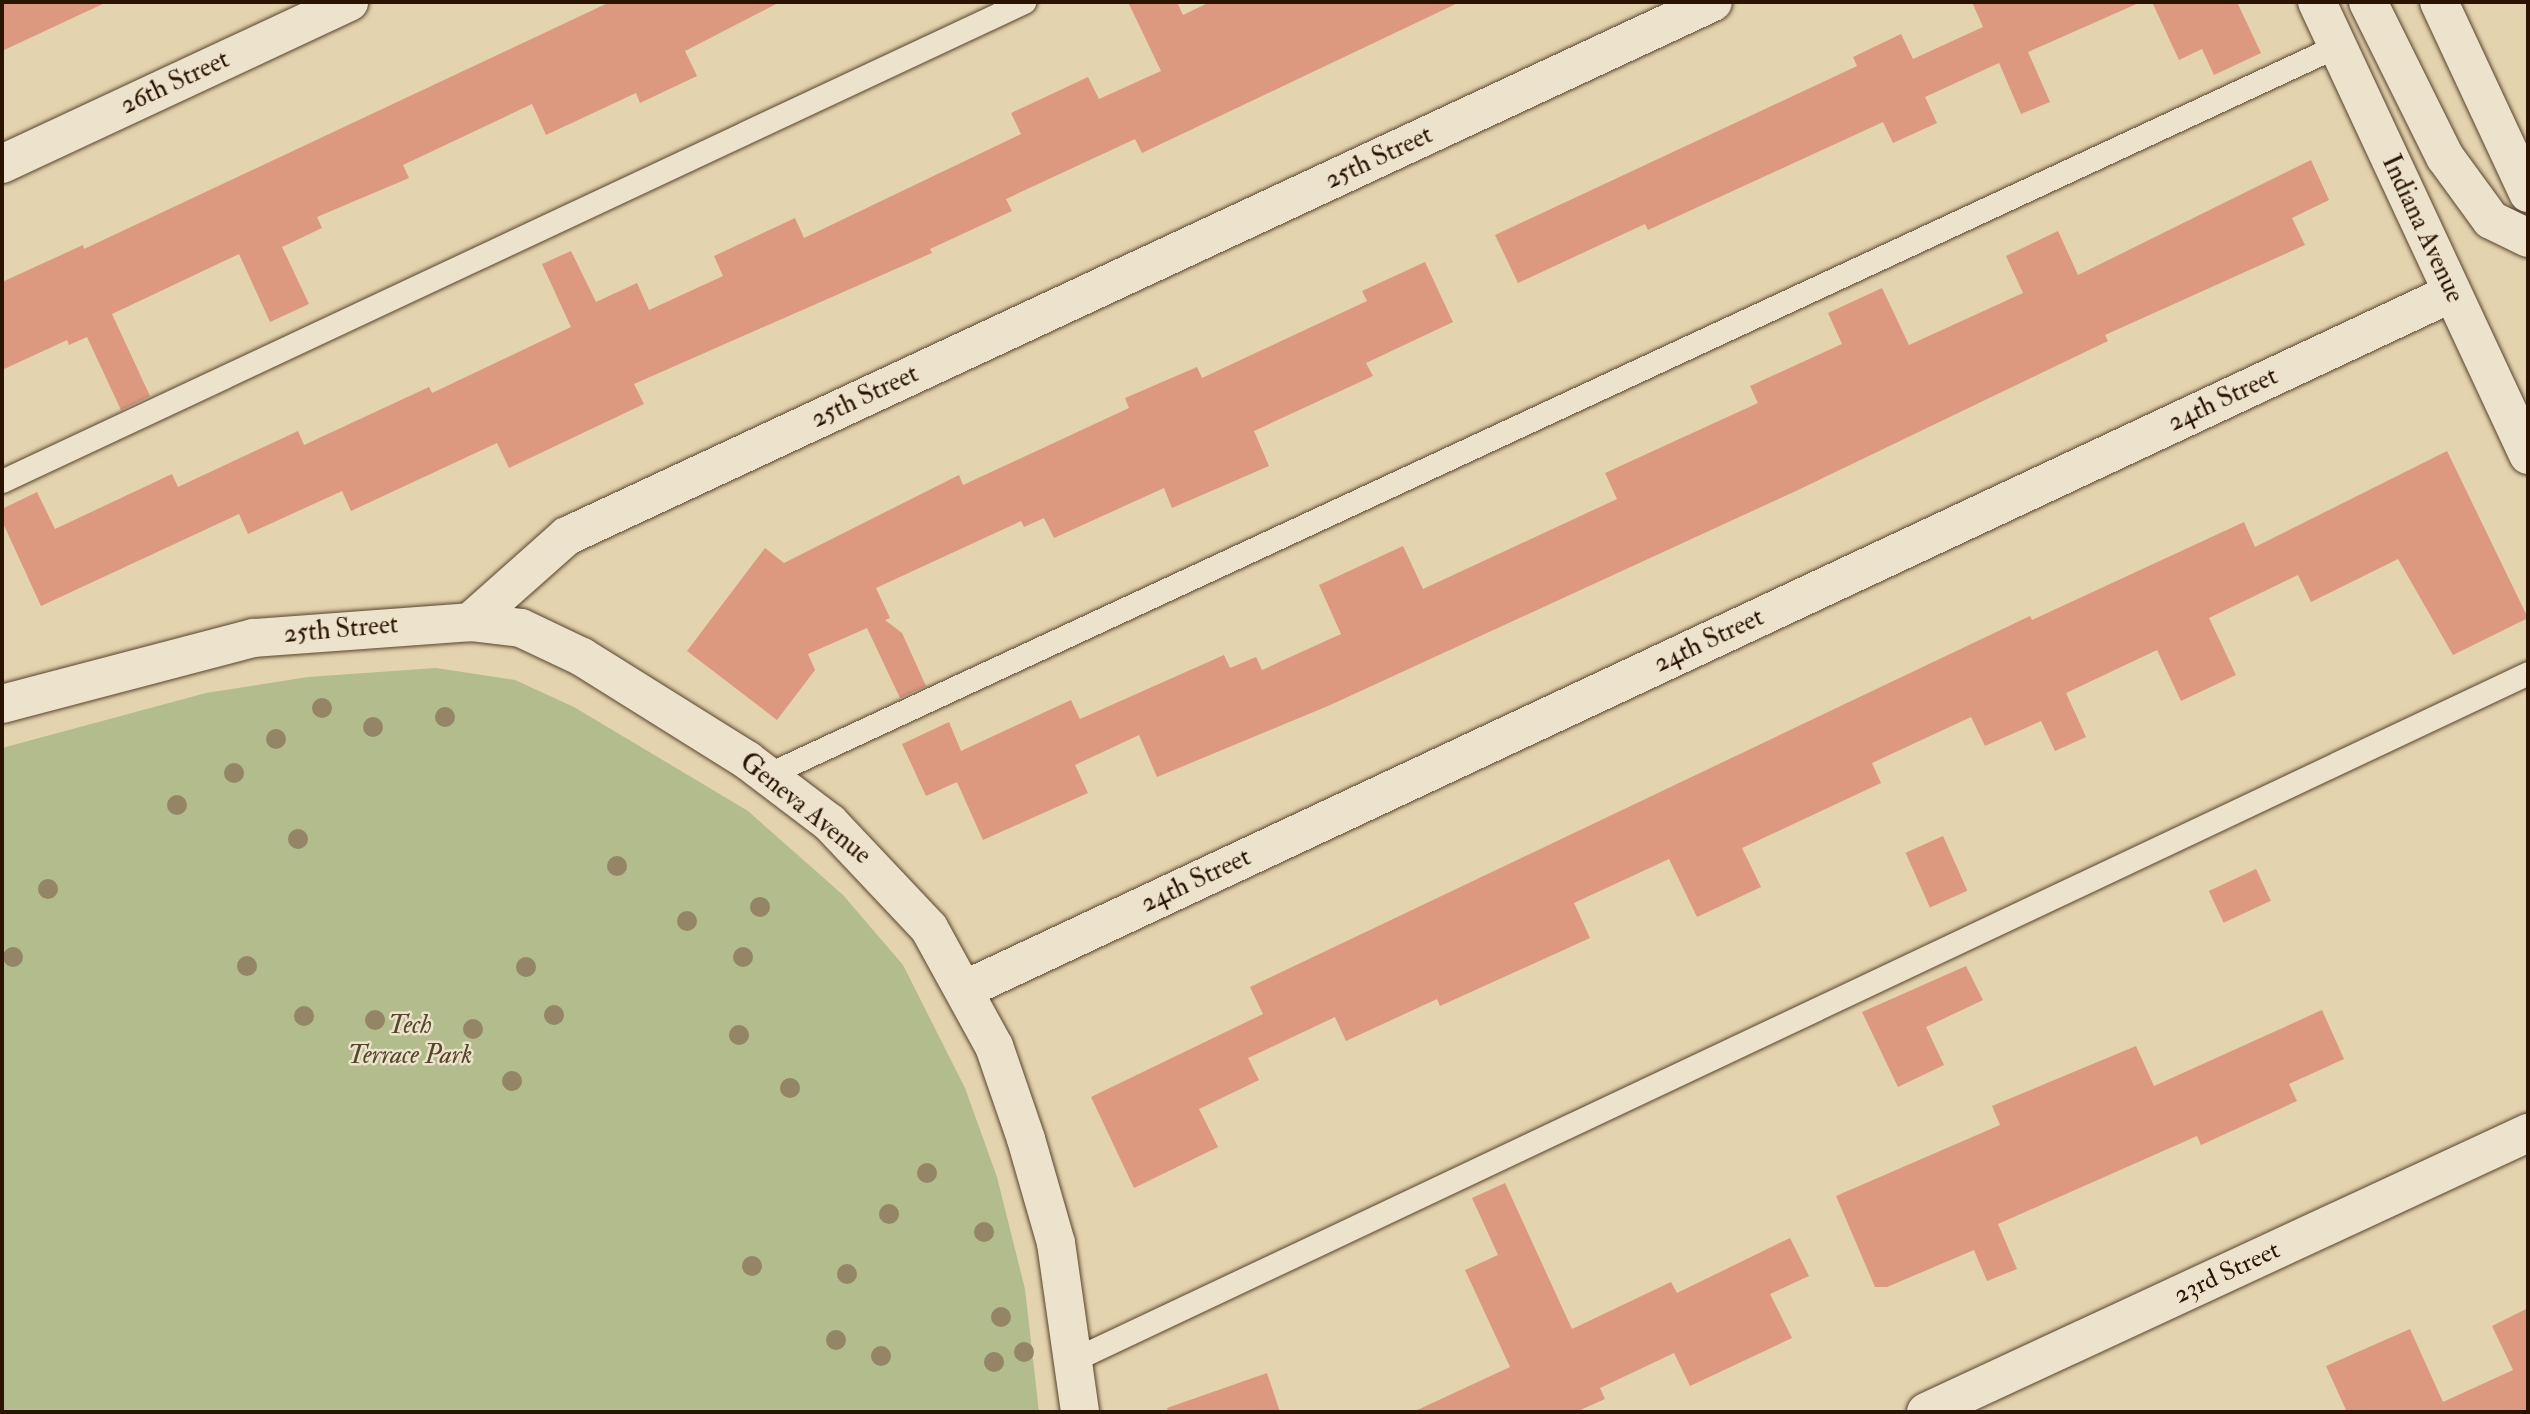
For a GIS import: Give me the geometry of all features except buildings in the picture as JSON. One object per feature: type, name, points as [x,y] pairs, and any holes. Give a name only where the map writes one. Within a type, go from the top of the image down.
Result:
[{"type":"street","name":"25th Street","points":[[5,694],[254,638],[470,622],[567,536],[1713,2]]},
{"type":"street","name":"Indiana Avenue","points":[[2317,2],[2528,455]]},
{"type":"street","points":[[2368,2],[2445,157],[2491,220],[2528,238]]},
{"type":"street","points":[[2439,2],[2528,193]]},
{"type":"street","name":"26th Street","points":[[2,164],[345,3]]},
{"type":"street","name":"24th Street","points":[[966,989],[2452,293]]},
{"type":"street","name":"Geneva Avenue","points":[[470,622],[521,628],[582,657],[767,775],[830,823],[881,871],[929,929],[966,989],[994,1046],[1026,1139],[1056,1243],[1075,1359],[1080,1412]]},
{"type":"street","name":"23rd Street","points":[[1926,1412],[2528,1133]]},
{"type":"lane","points":[[2,481],[1024,2]]},
{"type":"lane","points":[[767,775],[2337,46]]},
{"type":"lane","points":[[1075,1359],[2528,673]]},
{"type":"green space","name":"Tech Terrace Park","points":[[436,668],[515,680],[574,707],[748,811],[843,895],[903,965],[965,1088],[997,1177],[1025,1289],[1039,1412],[2,1412],[2,748],[206,693],[308,677]]}]
